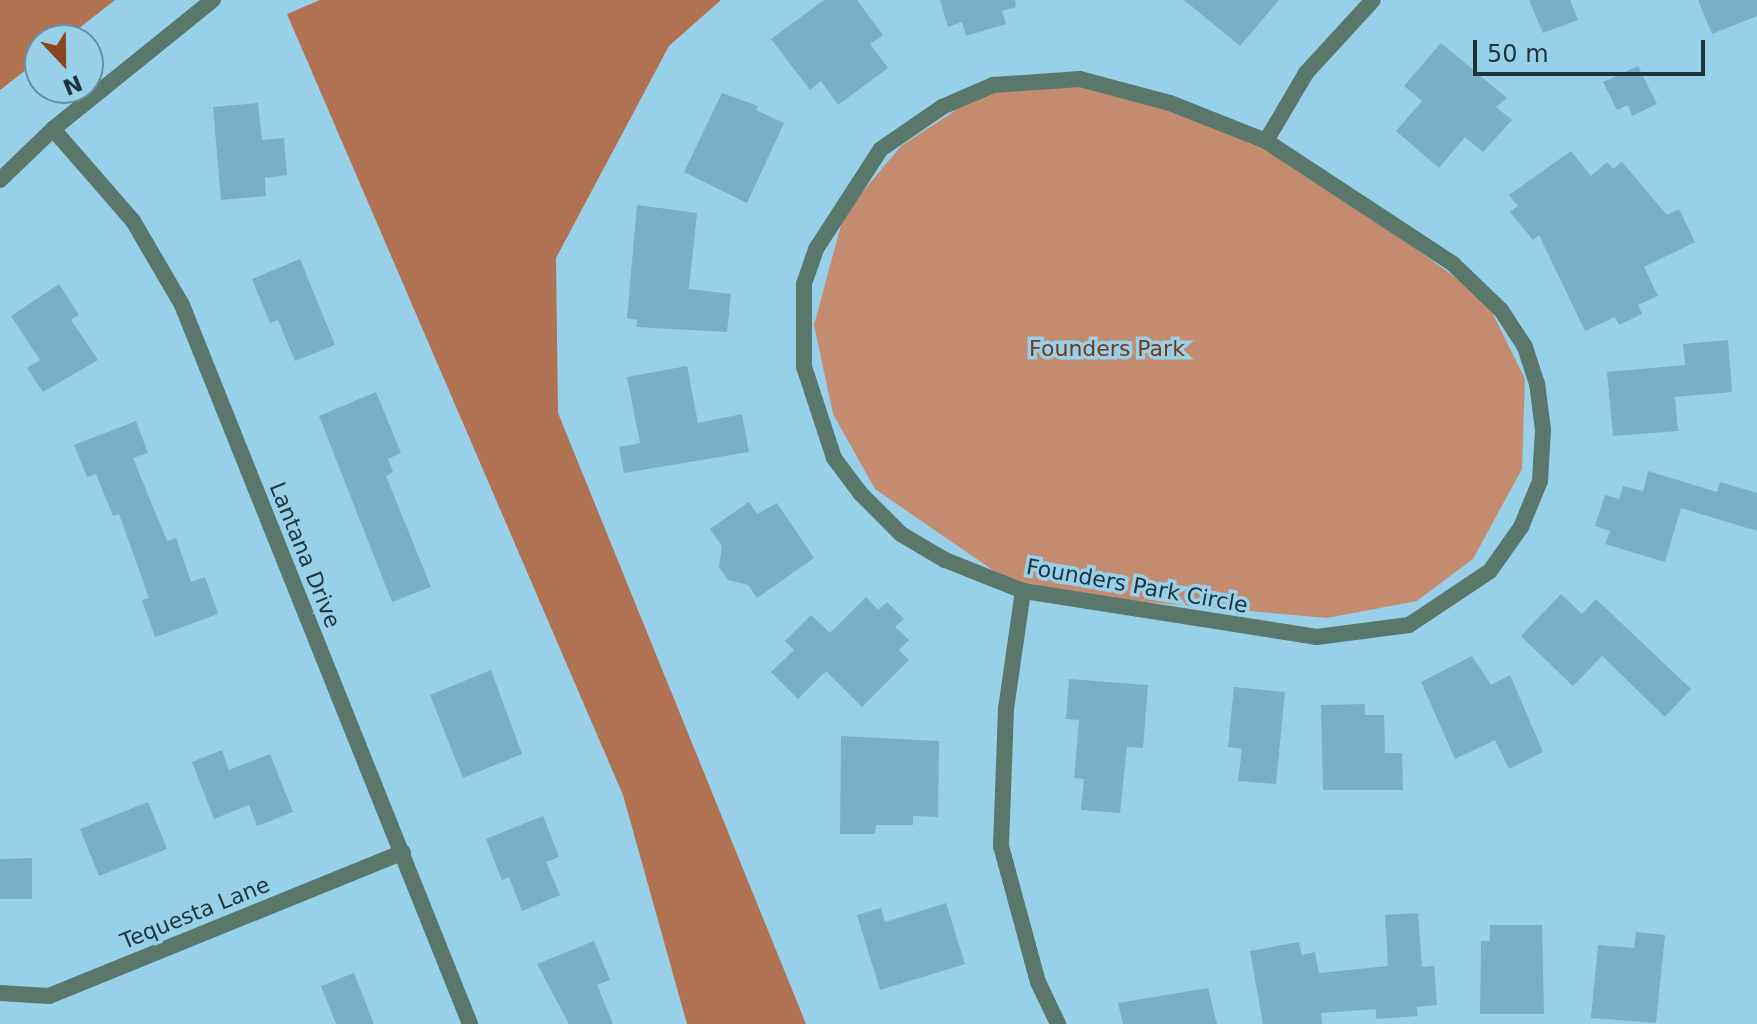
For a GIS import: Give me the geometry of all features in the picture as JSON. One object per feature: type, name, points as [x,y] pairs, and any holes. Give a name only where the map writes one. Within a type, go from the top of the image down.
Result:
[{"type":"street","points":[[0,180],[53,129],[213,0]]},
{"type":"street","points":[[1266,141],[1306,73],[1373,0]]},
{"type":"street","name":"Founders Park Circle","points":[[1080,79],[1170,103],[1266,141],[1453,264],[1501,310],[1525,347],[1543,430],[1540,481],[1521,527],[1490,571],[1456,598],[1409,625],[1364,633],[1303,635],[1023,591],[945,560],[901,534],[861,494],[834,458],[804,367],[804,284],[816,249],[881,149],[942,107],[993,85],[1080,79]]},
{"type":"street","name":"Lantana Drive","points":[[53,129],[133,221],[182,305],[470,1024]]},
{"type":"street","points":[[1023,591],[1006,709],[1001,846],[1038,982],[1058,1024]]},
{"type":"street","name":"Tequesta Lane","points":[[0,993],[49,996],[403,852]]},
{"type":"green space","name":"Founders Park","points":[[1079,84],[1269,141],[1486,300],[1525,379],[1522,469],[1473,559],[1417,601],[1327,618],[1023,591],[875,489],[833,414],[814,325],[844,214],[901,146],[988,89]]},
{"type":"shaded area","points":[[0,0],[115,0],[84,24],[24,24],[24,71],[0,90]]},
{"type":"shaded area","points":[[320,0],[721,0],[669,46],[556,258],[558,413],[806,1024],[687,1024],[623,795],[287,14]]},
{"type":"building","points":[[824,0],[857,0],[883,35],[870,44],[888,68],[838,105],[821,81],[810,90],[771,39]]},
{"type":"building","points":[[940,0],[1015,0],[1016,7],[1002,11],[1006,24],[966,36],[962,22],[948,27]]},
{"type":"building","points":[[1184,0],[1279,0],[1240,46]]},
{"type":"building","points":[[1529,0],[1570,0],[1578,20],[1543,33]]},
{"type":"building","points":[[1698,0],[1757,0],[1757,16],[1712,34]]},
{"type":"building","points":[[1441,43],[1507,98],[1496,107],[1512,120],[1483,152],[1465,137],[1439,168],[1396,131],[1422,101],[1404,86]]},
{"type":"building","points":[[1638,66],[1657,104],[1632,116],[1628,105],[1617,110],[1603,82]]},
{"type":"building","points":[[722,93],[758,106],[756,110],[784,123],[747,203],[684,172]]},
{"type":"building","points":[[258,103],[262,140],[284,138],[287,175],[265,178],[266,196],[221,200],[213,107]]},
{"type":"building","points":[[1571,151],[1591,176],[1607,162],[1613,169],[1622,162],[1667,215],[1679,209],[1695,242],[1644,267],[1658,296],[1638,305],[1642,314],[1619,325],[1615,317],[1585,331],[1539,235],[1533,240],[1510,212],[1518,206],[1509,195]]},
{"type":"building","points":[[637,205],[697,213],[689,289],[731,294],[727,332],[636,327],[637,320],[627,318]]},
{"type":"building","points":[[300,259],[335,345],[295,361],[278,320],[270,323],[252,279]]},
{"type":"building","points":[[59,284],[79,315],[71,320],[98,360],[43,392],[27,368],[40,360],[11,316]]},
{"type":"building","points":[[1728,340],[1732,392],[1675,397],[1678,431],[1613,436],[1607,372],[1685,365],[1683,344]]},
{"type":"building","points":[[687,366],[698,423],[742,414],[749,452],[624,473],[619,447],[640,443],[627,377]]},
{"type":"building","points":[[376,392],[401,453],[388,459],[393,472],[386,476],[431,587],[392,602],[319,416]]},
{"type":"building","points":[[136,421],[148,453],[133,458],[167,541],[176,538],[191,582],[205,577],[218,614],[155,637],[142,600],[149,598],[119,514],[113,516],[96,474],[87,477],[74,445]]},
{"type":"building","points":[[1648,471],[1717,492],[1720,482],[1757,493],[1757,531],[1681,508],[1665,562],[1605,544],[1610,531],[1595,526],[1605,495],[1619,499],[1623,486],[1643,491]]},
{"type":"building","points":[[749,502],[757,514],[777,503],[814,558],[757,598],[748,585],[728,580],[719,567],[722,546],[710,529]]},
{"type":"building","points":[[1561,594],[1582,614],[1596,599],[1691,689],[1665,717],[1602,656],[1573,686],[1521,636]]},
{"type":"building","points":[[866,597],[878,610],[887,602],[904,619],[895,627],[909,640],[899,650],[909,660],[862,707],[826,671],[798,699],[771,672],[794,650],[785,641],[811,615],[830,633]]},
{"type":"building","points":[[1472,656],[1491,685],[1510,675],[1543,752],[1509,769],[1495,740],[1455,759],[1421,682]]},
{"type":"building","points":[[491,670],[522,754],[463,778],[430,695]]},
{"type":"building","points":[[1069,679],[1148,685],[1143,748],[1127,747],[1120,813],[1081,810],[1084,779],[1074,778],[1079,720],[1066,719]]},
{"type":"building","points":[[1234,687],[1285,692],[1276,784],[1238,781],[1242,749],[1228,747]]},
{"type":"building","points":[[1365,704],[1365,715],[1384,715],[1385,753],[1402,753],[1403,790],[1323,790],[1321,705]]},
{"type":"building","points":[[841,736],[939,741],[938,817],[913,816],[913,825],[876,825],[875,834],[840,834]]},
{"type":"building","points":[[222,750],[229,770],[270,754],[293,812],[257,826],[249,805],[214,819],[192,762]]},
{"type":"building","points":[[148,802],[167,849],[99,876],[80,829]]},
{"type":"building","points":[[543,816],[559,857],[546,862],[560,895],[522,911],[509,877],[502,880],[486,839]]},
{"type":"building","points":[[32,858],[32,899],[0,899],[0,859]]},
{"type":"building","points":[[946,903],[965,964],[880,990],[857,915],[881,908],[885,922]]},
{"type":"building","points":[[1418,913],[1422,967],[1434,966],[1437,1005],[1417,1007],[1418,1016],[1376,1019],[1376,1009],[1321,1013],[1322,1024],[1263,1024],[1250,951],[1299,942],[1302,955],[1315,952],[1319,973],[1388,966],[1385,915]]},
{"type":"building","points":[[1490,925],[1542,925],[1544,1014],[1480,1014],[1481,941],[1490,941]]},
{"type":"building","points":[[1636,932],[1665,935],[1656,1023],[1591,1018],[1598,945],[1634,948]]},
{"type":"building","points":[[594,941],[610,980],[597,985],[613,1024],[569,1024],[537,964]]},
{"type":"building","points":[[354,973],[374,1024],[336,1024],[321,986]]},
{"type":"building","points":[[1208,988],[1217,1024],[1123,1024],[1118,1003]]}]
